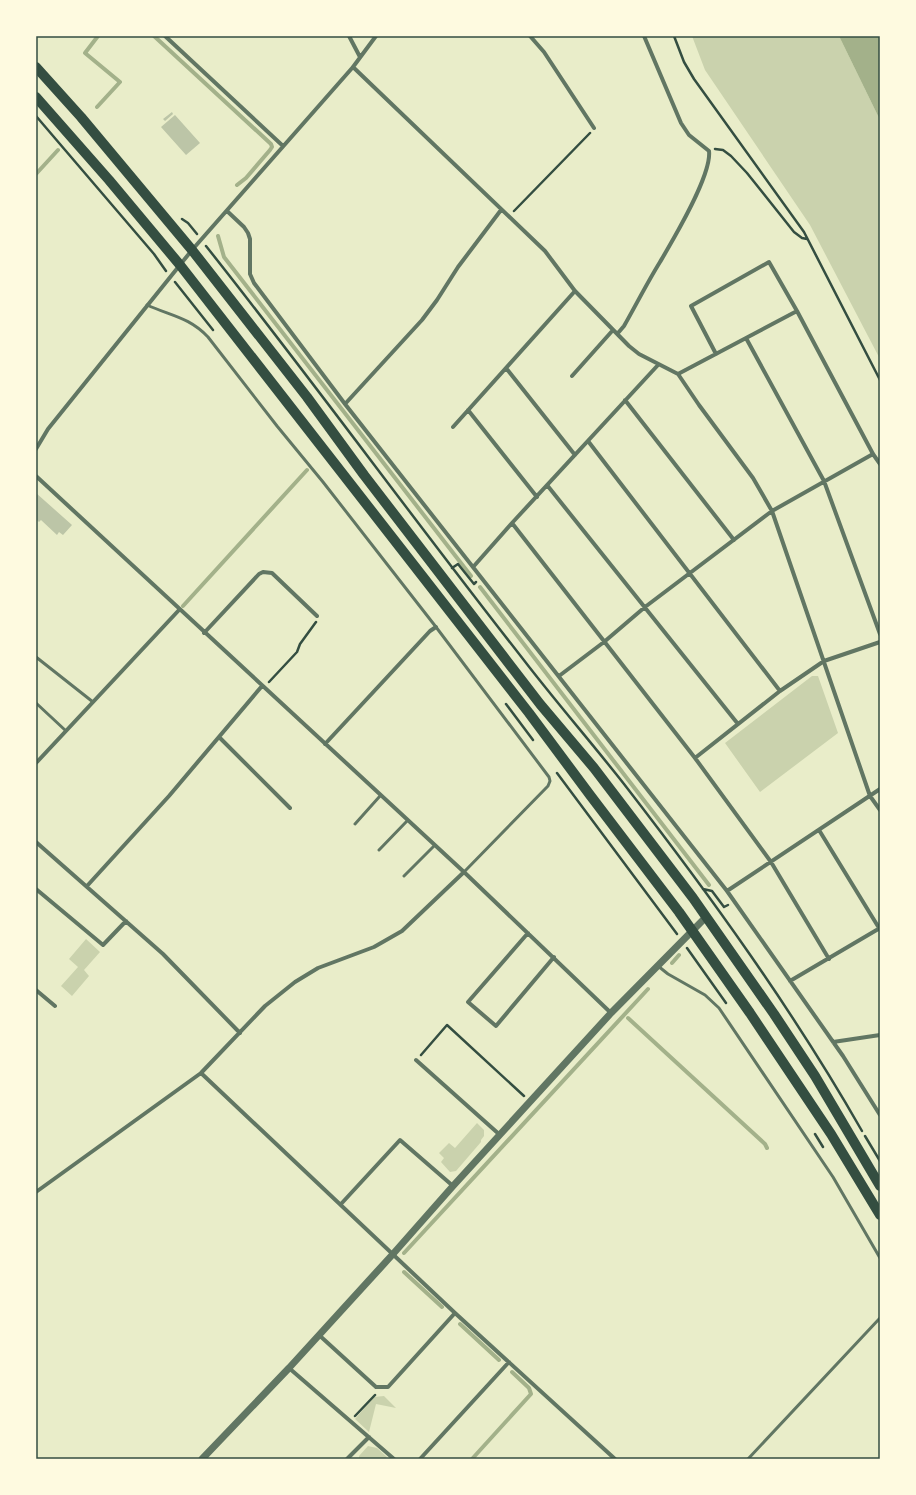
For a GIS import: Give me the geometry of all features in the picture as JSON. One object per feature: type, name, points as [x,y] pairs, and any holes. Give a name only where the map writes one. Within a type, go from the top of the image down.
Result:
[{"type":"highway","points":[[36,67],[81,117],[192,250],[308,397],[364,475],[540,704],[594,768],[706,917],[774,1014],[815,1076],[880,1186]]},
{"type":"highway","points":[[36,97],[109,180],[180,265],[525,707],[679,912],[750,1013],[831,1134],[880,1215]]},
{"type":"street","points":[[165,36],[283,146]]},
{"type":"street","points":[[349,36],[360,57]]},
{"type":"street","points":[[36,449],[48,429],[192,250],[353,67],[376,36]]},
{"type":"street","points":[[530,36],[544,52],[594,128]]},
{"type":"street","points":[[618,333],[624,326],[681,226],[704,177],[709,162],[709,151],[689,135],[681,123],[644,36]]},
{"type":"street","points":[[353,67],[545,251],[575,291],[638,354],[678,374],[753,478],[772,511],[870,796],[880,810]]},
{"type":"street","points":[[345,404],[422,320],[458,267],[501,210]]},
{"type":"street","points":[[227,212],[244,227],[248,233],[250,239],[250,274],[254,283],[345,404],[474,566],[727,891],[833,1042],[880,1116]]},
{"type":"street","points":[[716,354],[691,306],[770,262],[873,454],[880,464]]},
{"type":"street","points":[[453,427],[575,291]]},
{"type":"street","points":[[678,374],[797,311]]},
{"type":"street","points":[[572,376],[613,330]]},
{"type":"street","points":[[746,338],[824,481],[880,634]]},
{"type":"street","points":[[474,566],[658,365]]},
{"type":"street","points":[[506,368],[575,455]]},
{"type":"street","points":[[625,400],[734,540]]},
{"type":"street","points":[[468,410],[537,497]]},
{"type":"street","points":[[588,441],[780,691]]},
{"type":"street","points":[[559,676],[604,642],[644,607],[772,511],[873,454]]},
{"type":"street","points":[[36,476],[434,846],[464,872],[611,1013]]},
{"type":"street","points":[[547,485],[738,724]]},
{"type":"street","points":[[512,523],[695,758],[771,862],[829,959]]},
{"type":"street","points":[[204,633],[259,574],[263,572],[272,573],[318,616]]},
{"type":"street","points":[[36,763],[65,730],[179,610]]},
{"type":"street","points":[[325,744],[430,631],[436,627]]},
{"type":"street","points":[[695,758],[780,691],[824,662],[880,642]]},
{"type":"street","points":[[87,886],[169,796],[262,686]]},
{"type":"street","points":[[219,737],[290,808]]},
{"type":"street","points":[[727,891],[880,789]]},
{"type":"street","points":[[790,981],[879,928],[818,830]]},
{"type":"street","points":[[36,842],[163,954],[240,1033]]},
{"type":"street","points":[[36,1192],[201,1074],[264,1006],[295,982],[318,968],[374,947],[402,931],[464,872]]},
{"type":"street","points":[[36,889],[103,945],[126,921]]},
{"type":"street","points":[[205,1458],[394,1254],[453,1186],[611,1013],[706,917]]},
{"type":"street","points":[[528,933],[468,1002],[496,1026],[554,957]]},
{"type":"street","points":[[36,990],[55,1006]]},
{"type":"street","points":[[833,1042],[880,1035]]},
{"type":"street","points":[[416,1060],[500,1135]]},
{"type":"street","points":[[201,1074],[341,1204],[455,1313],[615,1459]]},
{"type":"street","points":[[341,1204],[400,1140],[453,1186]]},
{"type":"street","points":[[318,1335],[376,1387],[388,1387],[455,1313]]},
{"type":"street","points":[[420,1459],[509,1362]]},
{"type":"street","points":[[289,1368],[394,1459]]},
{"type":"street","points":[[347,1459],[369,1437]]},
{"type":"lane","points":[[147,305],[190,322],[208,337],[436,627],[550,777],[548,786],[464,872]]},
{"type":"lane","points":[[36,657],[93,702]]},
{"type":"lane","points":[[36,703],[65,730]]},
{"type":"lane","points":[[355,824],[380,796]]},
{"type":"lane","points":[[379,850],[407,821]]},
{"type":"lane","points":[[404,876],[434,846]]},
{"type":"lane","points":[[658,966],[668,974],[705,995],[719,1008],[833,1178],[880,1258]]},
{"type":"lane","points":[[748,1459],[880,1318]]},
{"type":"path","points":[[674,36],[684,62],[694,79],[807,239],[880,380]]},
{"type":"path","points":[[36,116],[154,254],[165,270]]},
{"type":"path","points":[[509,217],[594,128]]},
{"type":"path","points":[[716,149],[723,150],[731,156],[747,173],[794,232],[802,238],[807,239]]},
{"type":"path","points":[[188,223],[194,230]]},
{"type":"path","points":[[452,568],[458,564],[474,584],[478,581]]},
{"type":"path","points":[[262,686],[268,682],[297,652],[300,644],[314,625],[318,616]]},
{"type":"path","points":[[702,889],[712,891],[724,907],[728,905],[720,896]]},
{"type":"path","points":[[416,1060],[447,1025],[531,1102]]},
{"type":"path","points":[[351,1421],[382,1387]]},
{"type":"shaded area","points":[[692,36],[839,36],[880,120],[880,359],[810,225],[705,70]]},
{"type":"shaded area","points":[[839,36],[880,36],[880,120]]},
{"type":"shaded area","points":[[812,676],[818,676],[838,733],[760,792],[725,743]]},
{"type":"shaded area","points":[[86,939],[100,952],[84,970],[89,976],[72,996],[61,986],[78,967],[69,959]]},
{"type":"shaded area","points":[[477,1123],[484,1130],[484,1136],[481,1142],[456,1171],[450,1172],[441,1162],[444,1158],[439,1153],[449,1143],[455,1148]]},
{"type":"shaded area","points":[[384,1396],[396,1408],[376,1404],[369,1432],[355,1419],[374,1397]]},
{"type":"shaded area","points":[[368,1446],[377,1448],[387,1457],[385,1459],[359,1459],[359,1456]]},
{"type":"building","points":[[172,112],[173,114],[165,121],[163,119]]},
{"type":"building","points":[[175,115],[200,143],[186,155],[161,127]]},
{"type":"building","points":[[36,493],[72,525],[63,535],[59,532],[57,535],[41,520],[39,522],[36,519]]},
{"type":"waterway","points":[[97,107],[120,82],[85,53],[98,36]]},
{"type":"waterway","points":[[154,36],[271,144],[272,147],[270,150],[246,178],[237,185]]},
{"type":"waterway","points":[[36,174],[58,150]]},
{"type":"waterway","points":[[218,236],[224,257],[471,576]]},
{"type":"waterway","points":[[183,606],[307,470]]},
{"type":"waterway","points":[[480,587],[709,885]]},
{"type":"waterway","points":[[672,963],[679,955]]},
{"type":"waterway","points":[[404,1253],[648,989]]},
{"type":"waterway","points":[[628,1018],[765,1144],[767,1148]]},
{"type":"waterway","points":[[404,1272],[442,1307]]},
{"type":"waterway","points":[[460,1324],[499,1360]]},
{"type":"waterway","points":[[472,1459],[531,1394],[529,1388],[512,1372]]}]
